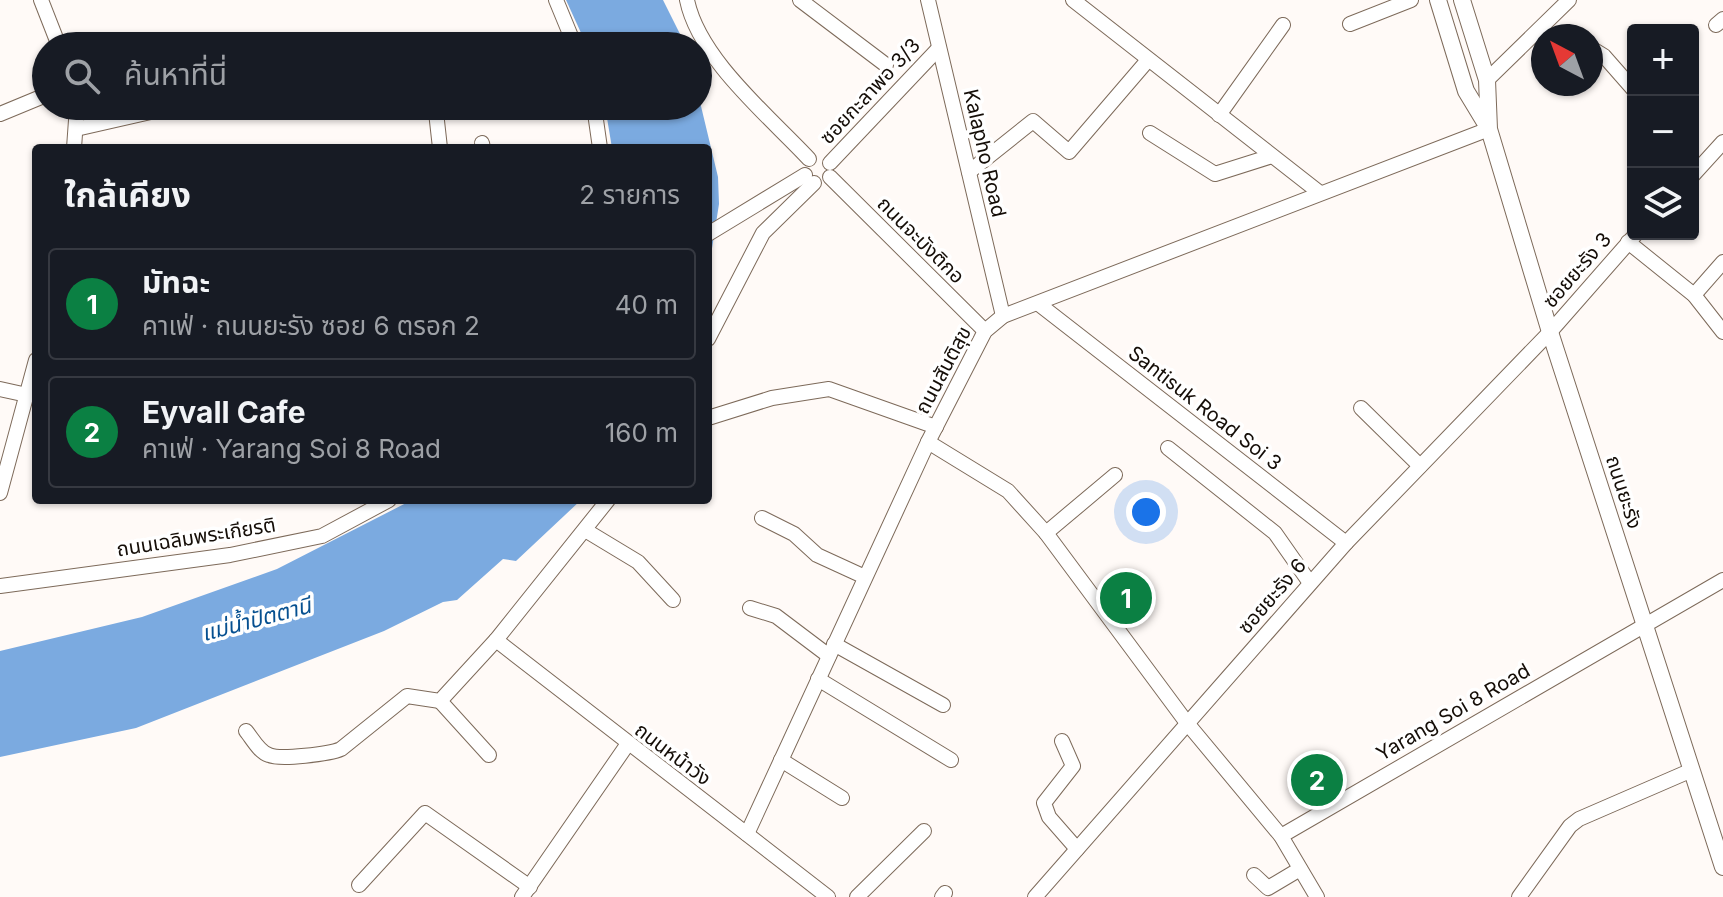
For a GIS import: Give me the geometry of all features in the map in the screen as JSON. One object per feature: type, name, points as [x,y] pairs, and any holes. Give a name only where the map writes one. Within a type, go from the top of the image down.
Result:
[{"type":"main road","name":"ถนนยะรัง","points":[[1438,0],[1466,91],[1489,129]]},
{"type":"main road","name":"ถนนยะรัง","points":[[1462,0],[1487,80],[1489,129],[1550,332],[1723,867]]},
{"type":"street","points":[[41,0],[54,32]]},
{"type":"street","points":[[556,0],[569,32]]},
{"type":"street","points":[[687,0],[691,19],[699,32]]},
{"type":"street","points":[[800,0],[886,65]]},
{"type":"street","points":[[929,6],[942,0]]},
{"type":"street","points":[[1073,0],[1320,193]]},
{"type":"street","points":[[1350,24],[1411,0]]},
{"type":"street","points":[[1549,24],[1569,0]]},
{"type":"street","name":"Kalapho Road","points":[[929,6],[1003,316]]},
{"type":"street","points":[[1219,115],[1283,25]]},
{"type":"street","points":[[1487,80],[1531,43]]},
{"type":"street","name":"ซอยกะลาพอ 3/3","points":[[830,170],[939,48]]},
{"type":"street","points":[[712,54],[809,159],[810,179],[763,233],[712,331]]},
{"type":"street","points":[[1603,55],[1627,82]]},
{"type":"street","points":[[969,172],[1033,121],[1069,152],[1148,60]]},
{"type":"street","points":[[0,114],[32,101]]},
{"type":"street","points":[[74,144],[76,120]]},
{"type":"street","points":[[76,129],[116,120]]},
{"type":"street","points":[[437,120],[440,144]]},
{"type":"street","points":[[596,120],[599,144]]},
{"type":"street","name":"ถนนสันติสุข","points":[[747,834],[928,442],[985,331],[1003,316],[1040,305],[1489,129]]},
{"type":"street","points":[[1150,133],[1215,174],[1272,156]]},
{"type":"street","points":[[1699,169],[1723,142]]},
{"type":"street","points":[[712,232],[830,170],[818,156],[809,159]]},
{"type":"street","points":[[1699,159],[1704,164]]},
{"type":"street","name":"ถนนจะบังติกอ","points":[[830,170],[985,331]]},
{"type":"street","points":[[750,211],[763,233]]},
{"type":"street","name":"ซอยยะรัง 3","points":[[1550,332],[1630,240]]},
{"type":"street","points":[[1634,240],[1694,295],[1723,332]]},
{"type":"street","points":[[1694,295],[1723,262]]},
{"type":"street","name":"Santisuk Road Soi 3","points":[[1040,305],[1346,543]]},
{"type":"street","name":"ซอยยะรัง 6","points":[[1035,897],[1346,543],[1550,332]]},
{"type":"street","points":[[0,493],[32,376]]},
{"type":"street","points":[[0,389],[27,395]]},
{"type":"street","points":[[712,417],[772,398],[829,389],[936,427]]},
{"type":"street","points":[[1361,408],[1420,466]]},
{"type":"street","points":[[928,442],[1008,491],[1046,533],[1187,723],[1281,836],[1317,897]]},
{"type":"street","points":[[1168,448],[1275,533],[1310,583]]},
{"type":"street","points":[[1046,533],[1115,475]]},
{"type":"street","name":"ถนนเฉลิมพระเกียรติ","points":[[0,586],[230,555],[322,536],[382,504]]},
{"type":"street","points":[[440,701],[496,640],[605,504]]},
{"type":"street","points":[[762,518],[794,534],[817,555],[865,577]]},
{"type":"street","points":[[585,530],[638,562],[673,600]]},
{"type":"street","name":"Yarang Soi 8 Road","points":[[1281,836],[1723,580]]},
{"type":"street","points":[[750,608],[776,616],[832,650],[943,705]]},
{"type":"street","name":"ถนนหน้าวัง","points":[[496,640],[627,745],[828,897]]},
{"type":"street","points":[[818,679],[951,760]]},
{"type":"street","points":[[246,731],[260,748],[272,756],[330,753],[341,749],[407,696],[440,701],[489,755]]},
{"type":"street","points":[[1062,741],[1073,766],[1048,797],[1045,808],[1077,849]]},
{"type":"street","points":[[359,885],[425,813],[526,892],[627,745]]},
{"type":"street","points":[[781,760],[842,798]]},
{"type":"street","points":[[1519,897],[1570,826],[1579,819],[1692,770]]},
{"type":"street","points":[[857,897],[924,831]]},
{"type":"street","points":[[1254,875],[1268,888],[1300,869]]},
{"type":"water","points":[[566,0],[663,0],[679,32],[581,32]]},
{"type":"water","points":[[607,120],[704,120],[710,144],[611,144]]},
{"type":"water","points":[[712,152],[718,177],[719,204],[712,249]]},
{"type":"water","name":"แม่น้ำปัตตานี","points":[[404,504],[577,504],[516,561],[503,559],[457,600],[443,602],[384,631],[136,728],[0,757],[0,651],[142,617],[277,569]]},
{"type":"place","name":"มัทฉะ","points":[[1126,598]]},
{"type":"place","name":"Eyvall Cafe","points":[[1317,780]]}]
